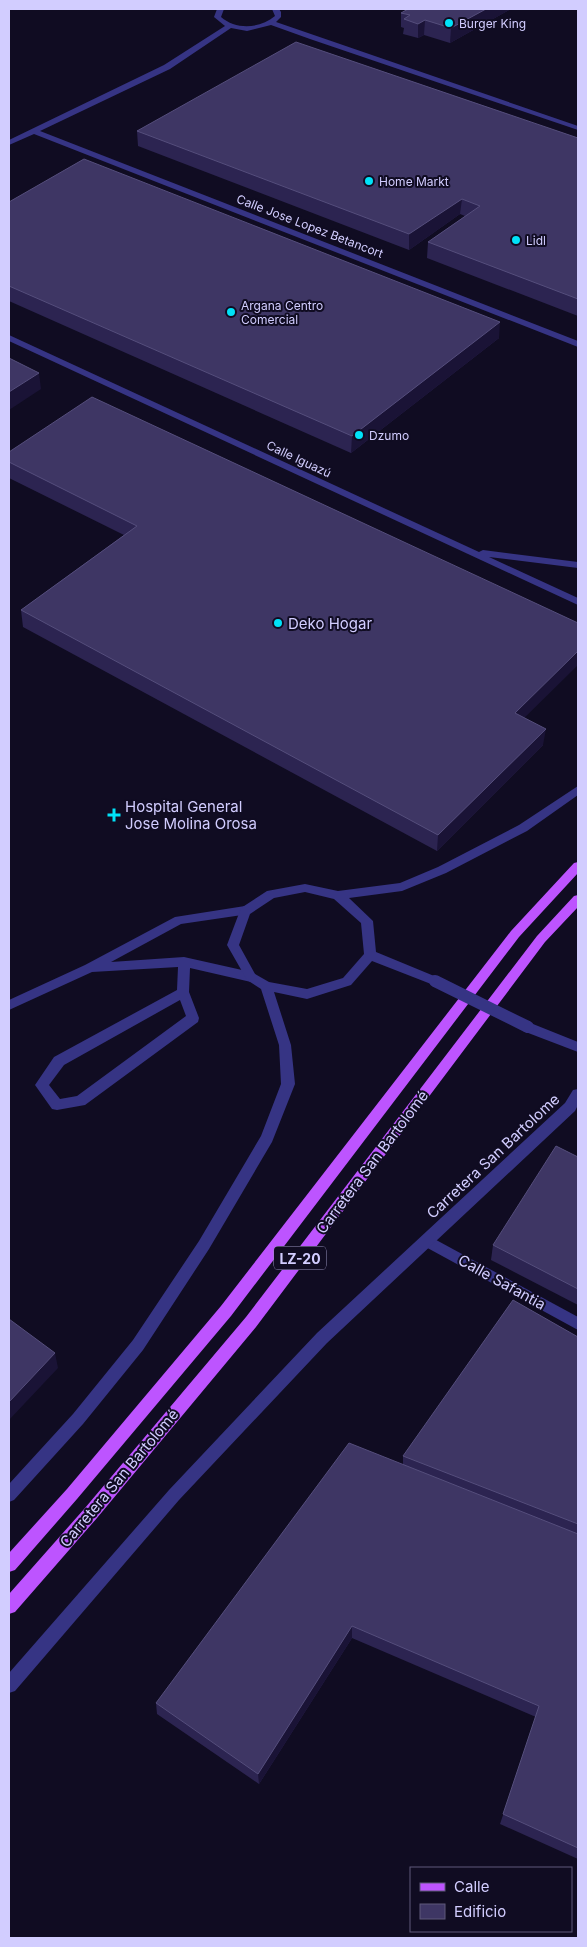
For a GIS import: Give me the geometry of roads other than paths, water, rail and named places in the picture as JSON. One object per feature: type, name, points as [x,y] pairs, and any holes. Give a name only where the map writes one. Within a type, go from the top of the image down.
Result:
[{"type":"main road","name":"Carretera San Bartolomé","points":[[9,1564],[72,1494],[226,1311],[515,934],[578,866]]},
{"type":"main road","name":"Carretera San Bartolomé","points":[[9,1606],[91,1513],[251,1322],[541,940],[578,900]]},
{"type":"street","points":[[221,9],[217,17],[221,22],[229,26],[252,28],[273,23],[278,18],[278,12],[275,9]]},
{"type":"street","points":[[273,23],[578,128]]},
{"type":"street","points":[[9,143],[167,67],[229,26]]},
{"type":"street","name":"Calle Jose Lopez Betancort","points":[[33,131],[578,344]]},
{"type":"street","name":"Calle Iguazú","points":[[9,338],[578,602]]},
{"type":"street","points":[[470,551],[578,565]]},
{"type":"street","points":[[9,1005],[89,968],[178,920],[244,912],[271,894],[305,888],[338,895],[402,887],[442,870],[523,828],[578,790]]},
{"type":"street","points":[[89,968],[184,962],[252,977],[266,986],[307,994],[347,982],[370,955],[367,921],[338,895]]},
{"type":"street","points":[[244,912],[233,945],[252,977]]},
{"type":"street","points":[[370,955],[435,981],[528,1027],[578,1047]]},
{"type":"street","points":[[183,992],[58,1061],[42,1085],[58,1105],[80,1101],[193,1018],[183,992],[184,962]]},
{"type":"street","points":[[9,1494],[78,1419],[138,1345],[204,1245],[267,1138],[288,1084],[285,1045],[266,986]]},
{"type":"street","name":"Carretera San Bartolome","points":[[427,1241],[570,1107],[578,1094]]},
{"type":"street","points":[[9,1685],[174,1495],[322,1338],[427,1241]]},
{"type":"street","name":"Calle Safantia","points":[[427,1241],[578,1324]]},
{"type":"place","name":"Burger King","points":[[449,23]]},
{"type":"place","name":"Home Markt","points":[[369,181]]},
{"type":"place","name":"Lidl","points":[[516,240]]},
{"type":"place","name":"Argana Centro Comercial","points":[[231,312]]},
{"type":"place","name":"Dzumo","points":[[359,435]]},
{"type":"place","name":"Deko Hogar","points":[[278,623]]},
{"type":"place","name":"Hospital General Jose Molina Orosa","points":[[114,815]]}]
